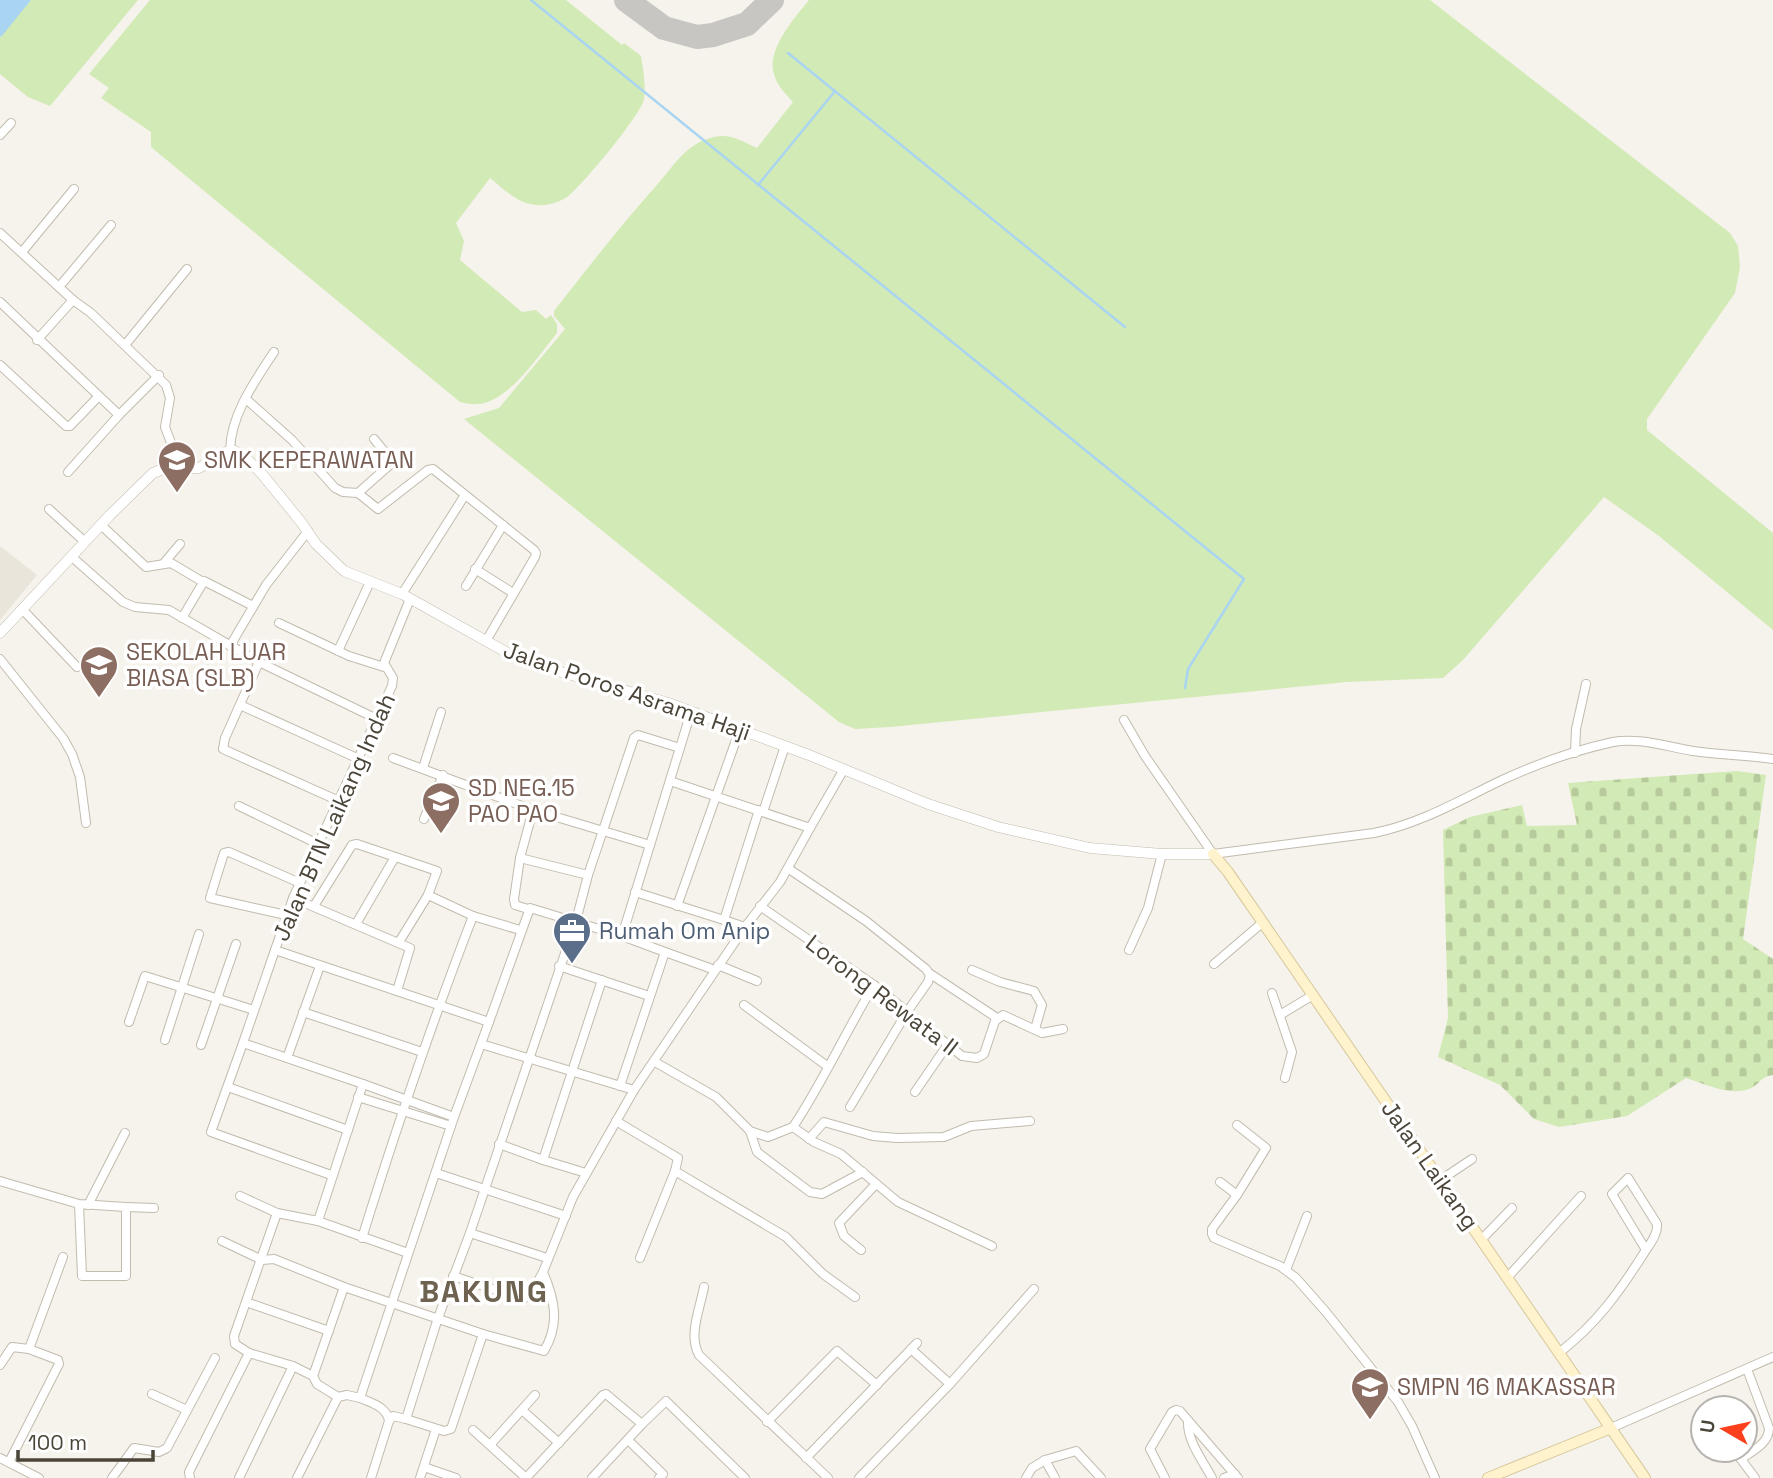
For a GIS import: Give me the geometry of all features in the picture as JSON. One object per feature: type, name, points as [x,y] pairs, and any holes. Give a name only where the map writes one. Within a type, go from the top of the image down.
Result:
[{"type":"main road","name":"Jalan Laikang","points":[[1213,854],[1645,1478]]},
{"type":"main road","points":[[1488,1478],[1611,1428]]},
{"type":"street","points":[[0,135],[11,123]]},
{"type":"street","points":[[22,252],[74,189]]},
{"type":"street","points":[[59,287],[111,225]]},
{"type":"street","points":[[0,233],[159,375],[169,392],[166,427],[181,469]]},
{"type":"street","points":[[125,345],[187,269]]},
{"type":"street","points":[[37,340],[73,300]]},
{"type":"street","points":[[0,302],[119,415]]},
{"type":"street","points":[[1,629],[153,473],[166,468],[199,468],[230,450],[233,427],[274,352]]},
{"type":"street","points":[[0,365],[66,426],[97,397]]},
{"type":"street","points":[[68,472],[159,375]]},
{"type":"street","points":[[246,399],[292,439],[335,488],[343,492],[358,493],[378,509],[431,469],[536,553],[486,641]]},
{"type":"street","points":[[358,493],[393,462],[374,439]]},
{"type":"street","name":"Jalan Poros Asrama Haji","points":[[230,450],[246,457],[256,467],[324,554],[344,571],[406,597],[513,656],[626,690],[740,729],[911,798],[998,827],[1090,848],[1162,854],[1213,854]]},
{"type":"street","name":"Jalan BTN Laikang Indah","points":[[465,495],[406,597],[384,667],[394,681],[293,898],[275,950],[489,1022]]},
{"type":"street","points":[[49,509],[85,542]]},
{"type":"street","points":[[101,525],[146,567],[153,568],[164,563],[180,544]]},
{"type":"street","points":[[466,586],[503,525]]},
{"type":"street","points":[[230,646],[253,606],[308,531]]},
{"type":"street","points":[[72,557],[123,602],[135,607],[163,608],[259,662],[377,719]]},
{"type":"street","points":[[164,563],[174,564],[203,582],[216,585],[253,606]]},
{"type":"street","points":[[475,569],[513,593]]},
{"type":"street","points":[[182,618],[203,582]]},
{"type":"street","points":[[338,651],[370,582]]},
{"type":"street","points":[[22,609],[77,667]]},
{"type":"street","points":[[279,623],[338,651],[384,667]]},
{"type":"street","points":[[0,659],[63,738],[72,754],[80,777],[86,823]]},
{"type":"street","points":[[259,662],[225,738],[223,749],[339,801]]},
{"type":"street","points":[[1575,753],[1576,729],[1586,684]]},
{"type":"street","points":[[240,705],[359,759]]},
{"type":"street","points":[[423,768],[441,712]]},
{"type":"street","points":[[622,936],[691,712]]},
{"type":"street","points":[[1124,720],[1145,756],[1213,854],[1374,834],[1400,828],[1515,774],[1614,742],[1627,741],[1712,754],[1773,759]]},
{"type":"street","points":[[677,906],[740,729]]},
{"type":"street","points":[[406,1419],[438,1318],[470,1233],[576,922],[588,875],[636,736],[680,748]]},
{"type":"street","points":[[724,920],[785,747]]},
{"type":"street","points":[[393,758],[533,810],[650,845]]},
{"type":"street","points":[[453,1276],[523,1298],[531,1293],[543,1272],[586,1173],[634,1090],[716,968],[789,869],[844,769]]},
{"type":"street","points":[[424,819],[443,775]]},
{"type":"street","points":[[670,781],[810,828]]},
{"type":"street","points":[[239,806],[318,845]]},
{"type":"street","points":[[533,810],[520,858],[515,905],[533,908],[758,981]]},
{"type":"street","points":[[314,906],[353,844],[438,872],[428,895],[398,942]]},
{"type":"street","points":[[286,915],[210,898],[224,853],[229,852],[300,883]]},
{"type":"street","points":[[1129,950],[1148,908],[1162,854]]},
{"type":"street","points":[[356,924],[395,857]]},
{"type":"street","points":[[520,858],[588,875]]},
{"type":"street","points":[[789,869],[866,921],[929,973],[997,1018],[1007,1016],[1046,1034],[1063,1029]]},
{"type":"street","points":[[635,892],[745,927]]},
{"type":"street","points":[[428,895],[473,916],[520,930]]},
{"type":"street","points":[[293,898],[411,950],[397,991]]},
{"type":"street","name":"Lorong Rewata II","points":[[760,906],[874,985],[962,1056],[972,1059],[981,1057],[989,1044],[997,1018]]},
{"type":"street","points":[[360,1398],[528,909]]},
{"type":"street","points":[[362,1238],[422,1052],[473,916]]},
{"type":"street","points":[[1214,964],[1262,923]]},
{"type":"street","points":[[165,1040],[199,934]]},
{"type":"street","points":[[201,1045],[236,944]]},
{"type":"street","points":[[275,950],[211,1132],[331,1175]]},
{"type":"street","points":[[620,1086],[665,952]]},
{"type":"street","points":[[287,1058],[320,966]]},
{"type":"street","points":[[559,966],[649,996]]},
{"type":"street","points":[[972,970],[1000,982],[1034,991],[1042,1005],[1035,1029]]},
{"type":"street","points":[[850,1107],[928,982],[929,973]]},
{"type":"street","points":[[130,1022],[145,976],[254,1010]]},
{"type":"street","points":[[543,1160],[602,980]]},
{"type":"street","points":[[750,1131],[768,1137],[793,1127],[874,985]]},
{"type":"street","points":[[1272,993],[1293,1052],[1285,1078]]},
{"type":"street","points":[[1280,1015],[1312,995]]},
{"type":"street","points":[[744,1005],[827,1066]]},
{"type":"street","points":[[303,1012],[422,1052]]},
{"type":"street","points":[[243,1043],[406,1099],[453,1121]]},
{"type":"street","points":[[481,1044],[634,1090]]},
{"type":"street","points":[[915,1092],[948,1044]]},
{"type":"street","points":[[654,1062],[716,1097],[750,1131],[757,1152],[810,1192],[822,1194],[863,1172]]},
{"type":"street","points":[[318,1221],[363,1084]]},
{"type":"street","points":[[228,1087],[348,1130]]},
{"type":"street","points":[[358,1097],[402,1112],[453,1121]]},
{"type":"street","points":[[616,1121],[676,1156],[678,1162],[640,1258]]},
{"type":"street","points":[[809,1139],[824,1122],[873,1136],[906,1138],[944,1137],[971,1126],[1030,1121]]},
{"type":"street","points":[[1237,1125],[1266,1147],[1237,1195],[1212,1229],[1214,1238],[1286,1270],[1326,1312],[1398,1402],[1435,1478]]},
{"type":"street","points":[[793,1127],[809,1139],[841,1154],[898,1202],[992,1246]]},
{"type":"street","points":[[125,1133],[83,1205],[81,1274],[84,1277],[123,1277],[128,1274],[126,1207]]},
{"type":"street","points":[[499,1144],[586,1173]]},
{"type":"street","points":[[1439,1181],[1472,1159]]},
{"type":"street","points":[[676,1171],[786,1237],[823,1274],[855,1297]]},
{"type":"street","points":[[436,1173],[566,1216]]},
{"type":"street","points":[[1559,1353],[1601,1315],[1646,1250],[1657,1231],[1657,1224],[1628,1178],[1612,1194],[1646,1250]]},
{"type":"street","points":[[0,1181],[83,1205],[154,1208]]},
{"type":"street","points":[[1220,1182],[1237,1195]]},
{"type":"street","points":[[861,1250],[844,1236],[839,1223],[876,1184]]},
{"type":"street","points":[[240,1196],[277,1213],[318,1221],[408,1253]]},
{"type":"street","points":[[1507,1278],[1581,1196]]},
{"type":"street","points":[[1481,1240],[1512,1208]]},
{"type":"street","points":[[277,1213],[233,1340],[248,1353],[293,1366],[313,1376],[317,1384],[338,1397],[347,1395],[360,1398],[383,1409],[389,1421]]},
{"type":"street","points":[[1286,1270],[1307,1216]]},
{"type":"street","points":[[470,1233],[547,1258]]},
{"type":"street","points":[[222,1241],[262,1260],[274,1259],[344,1287],[483,1334],[544,1351],[555,1320],[551,1290],[543,1272]]},
{"type":"street","points":[[29,1349],[63,1257]]},
{"type":"street","points":[[313,1376],[344,1287]]},
{"type":"street","points":[[704,1287],[694,1335],[697,1352],[828,1478]]},
{"type":"street","points":[[859,1478],[950,1384],[1034,1289]]},
{"type":"street","points":[[246,1302],[329,1331]]},
{"type":"street","points":[[371,1478],[393,1416],[444,1431],[453,1427],[483,1334]]},
{"type":"street","points":[[806,1458],[914,1346],[950,1384]]},
{"type":"street","points":[[0,1365],[12,1348],[29,1349],[58,1360],[59,1364],[9,1462]]},
{"type":"street","points":[[767,1422],[838,1351],[877,1385]]},
{"type":"street","points":[[190,1478],[189,1472],[248,1353]]},
{"type":"street","points":[[1611,1428],[1773,1357]]},
{"type":"street","points":[[112,1478],[134,1448],[159,1452],[167,1448],[215,1358]]},
{"type":"street","points":[[239,1478],[293,1366]]},
{"type":"street","points":[[1747,1369],[1771,1427],[1769,1435],[1759,1446]]},
{"type":"street","points":[[152,1394],[187,1410]]},
{"type":"street","points":[[490,1445],[536,1395]]},
{"type":"street","points":[[473,1430],[526,1478],[603,1395],[609,1395],[642,1424]]},
{"type":"street","points":[[299,1478],[338,1397]]},
{"type":"street","points":[[592,1478],[666,1401],[745,1478]]},
{"type":"street","points":[[522,1410],[559,1443]]},
{"type":"street","points":[[1165,1478],[1152,1453],[1152,1444],[1172,1412],[1180,1411],[1236,1476]]},
{"type":"street","points":[[1188,1421],[1193,1443],[1212,1478]]},
{"type":"street","points":[[421,1478],[436,1429]]},
{"type":"street","points":[[628,1440],[663,1477]]},
{"type":"street","points":[[1026,1478],[1032,1468],[1045,1460],[1076,1451],[1101,1478]]},
{"type":"street","points":[[0,1458],[39,1478]]},
{"type":"street","points":[[1045,1460],[1055,1478]]},
{"type":"street","points":[[1744,1464],[1755,1478]]},
{"type":"street","points":[[424,1468],[456,1478]]},
{"type":"street","points":[[729,1478],[736,1469]]},
{"type":"street","points":[[1224,1478],[1236,1476]]},
{"type":"shaded area","points":[[0,546],[37,575],[0,620]]},
{"type":"green space","points":[[31,0],[138,0],[50,106],[28,97],[0,74],[0,36]]},
{"type":"green space","points":[[150,0],[566,0],[622,45],[624,43],[641,56],[644,99],[633,120],[574,191],[556,202],[544,205],[529,204],[505,191],[490,178],[456,223],[464,241],[460,260],[522,312],[536,310],[546,319],[551,315],[557,324],[557,333],[511,387],[489,402],[460,402],[151,147],[151,132],[101,98],[109,88],[89,74]]},
{"type":"green space","points":[[809,0],[1430,0],[1730,233],[1738,246],[1740,267],[1735,293],[1647,419],[1647,430],[1773,533],[1773,630],[1659,536],[1604,497],[1463,660],[1443,678],[1347,682],[890,727],[855,729],[839,722],[464,419],[499,408],[565,329],[554,316],[554,311],[685,152],[699,142],[721,136],[757,148],[793,102],[775,78],[774,55],[783,34]]},
{"type":"green space","points":[[1737,771],[1766,775],[1743,939],[1773,959],[1773,1075],[1741,1091],[1717,1088],[1686,1078],[1627,1116],[1559,1127],[1534,1119],[1500,1085],[1438,1057],[1448,1018],[1443,830],[1470,817],[1522,805],[1527,826],[1577,825],[1568,783]]},
{"type":"water","points":[[0,0],[31,0],[1,37],[0,36]]},
{"type":"waterway","points":[[531,0],[1244,579],[1188,669],[1185,688]]},
{"type":"waterway","points":[[788,53],[1125,327]]},
{"type":"waterway","points":[[758,185],[835,91]]},
{"type":"taxiway","points":[[626,0],[664,28],[697,37],[747,24],[772,0]]},
{"type":"place","name":"SMK KEPERAWATAN","points":[[177,494]]},
{"type":"place","name":"SEKOLAH LUAR BIASA (SLB)","points":[[99,699]]},
{"type":"place","name":"SD NEG.15 PAO PAO","points":[[441,835]]},
{"type":"place","name":"Rumah Om Anip","points":[[572,965]]},
{"type":"place","name":"SMPN 16 MAKASSAR","points":[[1370,1421]]},
{"type":"district","name":"BAKUNG","points":[[484,1291]]}]
